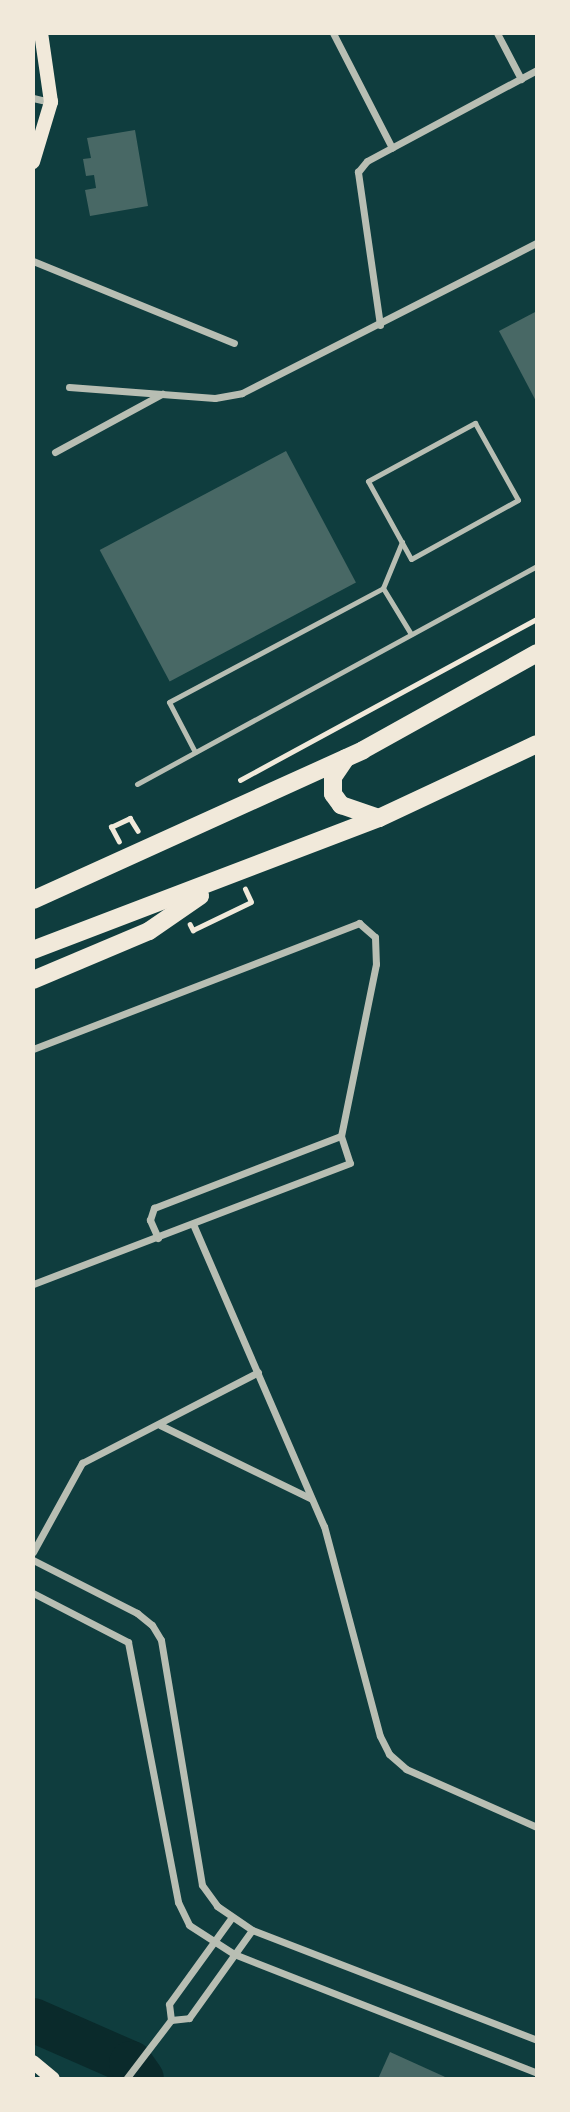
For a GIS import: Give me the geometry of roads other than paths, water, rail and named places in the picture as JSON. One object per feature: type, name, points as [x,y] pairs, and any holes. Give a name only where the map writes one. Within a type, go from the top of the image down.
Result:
[{"type":"main road","points":[[33,162],[51,102],[41,33]]},
{"type":"main road","points":[[33,900],[346,758],[537,653]]},
{"type":"main road","points":[[33,950],[223,880],[379,818],[537,744]]},
{"type":"main road","points":[[346,758],[333,777],[333,794],[341,805],[379,818]]},
{"type":"main road","points":[[33,980],[149,931],[223,880]]},
{"type":"main road","points":[[33,2062],[52,2079]]},
{"type":"street","points":[[333,33],[392,148]]},
{"type":"street","points":[[496,33],[521,79]]},
{"type":"street","points":[[380,324],[356,183],[367,161],[537,70]]},
{"type":"street","points":[[33,98],[51,102]]},
{"type":"street","points":[[69,387],[215,398],[242,393],[537,243]]},
{"type":"street","points":[[33,261],[234,343]]},
{"type":"street","points":[[55,452],[163,393]]},
{"type":"street","points":[[33,1049],[359,923],[375,937],[376,964],[341,1136],[351,1159],[346,1167],[33,1284]]},
{"type":"street","points":[[158,1238],[150,1220],[154,1208],[341,1136]]},
{"type":"street","points":[[193,1224],[324,1526],[380,1736],[389,1754],[406,1769],[537,1827]]},
{"type":"street","points":[[33,1552],[82,1463],[258,1372]]},
{"type":"street","points":[[160,1425],[311,1498]]},
{"type":"street","points":[[33,1560],[137,1613],[157,1633],[202,1885],[232,1917],[252,1930],[537,2040]]},
{"type":"street","points":[[33,1593],[128,1642],[180,1913],[189,1924],[234,1954],[537,2073]]},
{"type":"street","points":[[126,2079],[169,2022],[169,2004],[232,1917]]},
{"type":"street","points":[[169,2022],[189,2018],[252,1930]]},
{"type":"lane","points":[[475,423],[518,500],[411,559],[402,542],[368,481],[475,423]]},
{"type":"lane","points":[[195,752],[169,702],[383,588],[402,542]]},
{"type":"lane","points":[[137,785],[537,565]]},
{"type":"lane","points":[[383,588],[411,634]]},
{"type":"waterway","points":[[33,2020],[131,2063],[142,2079]]}]
